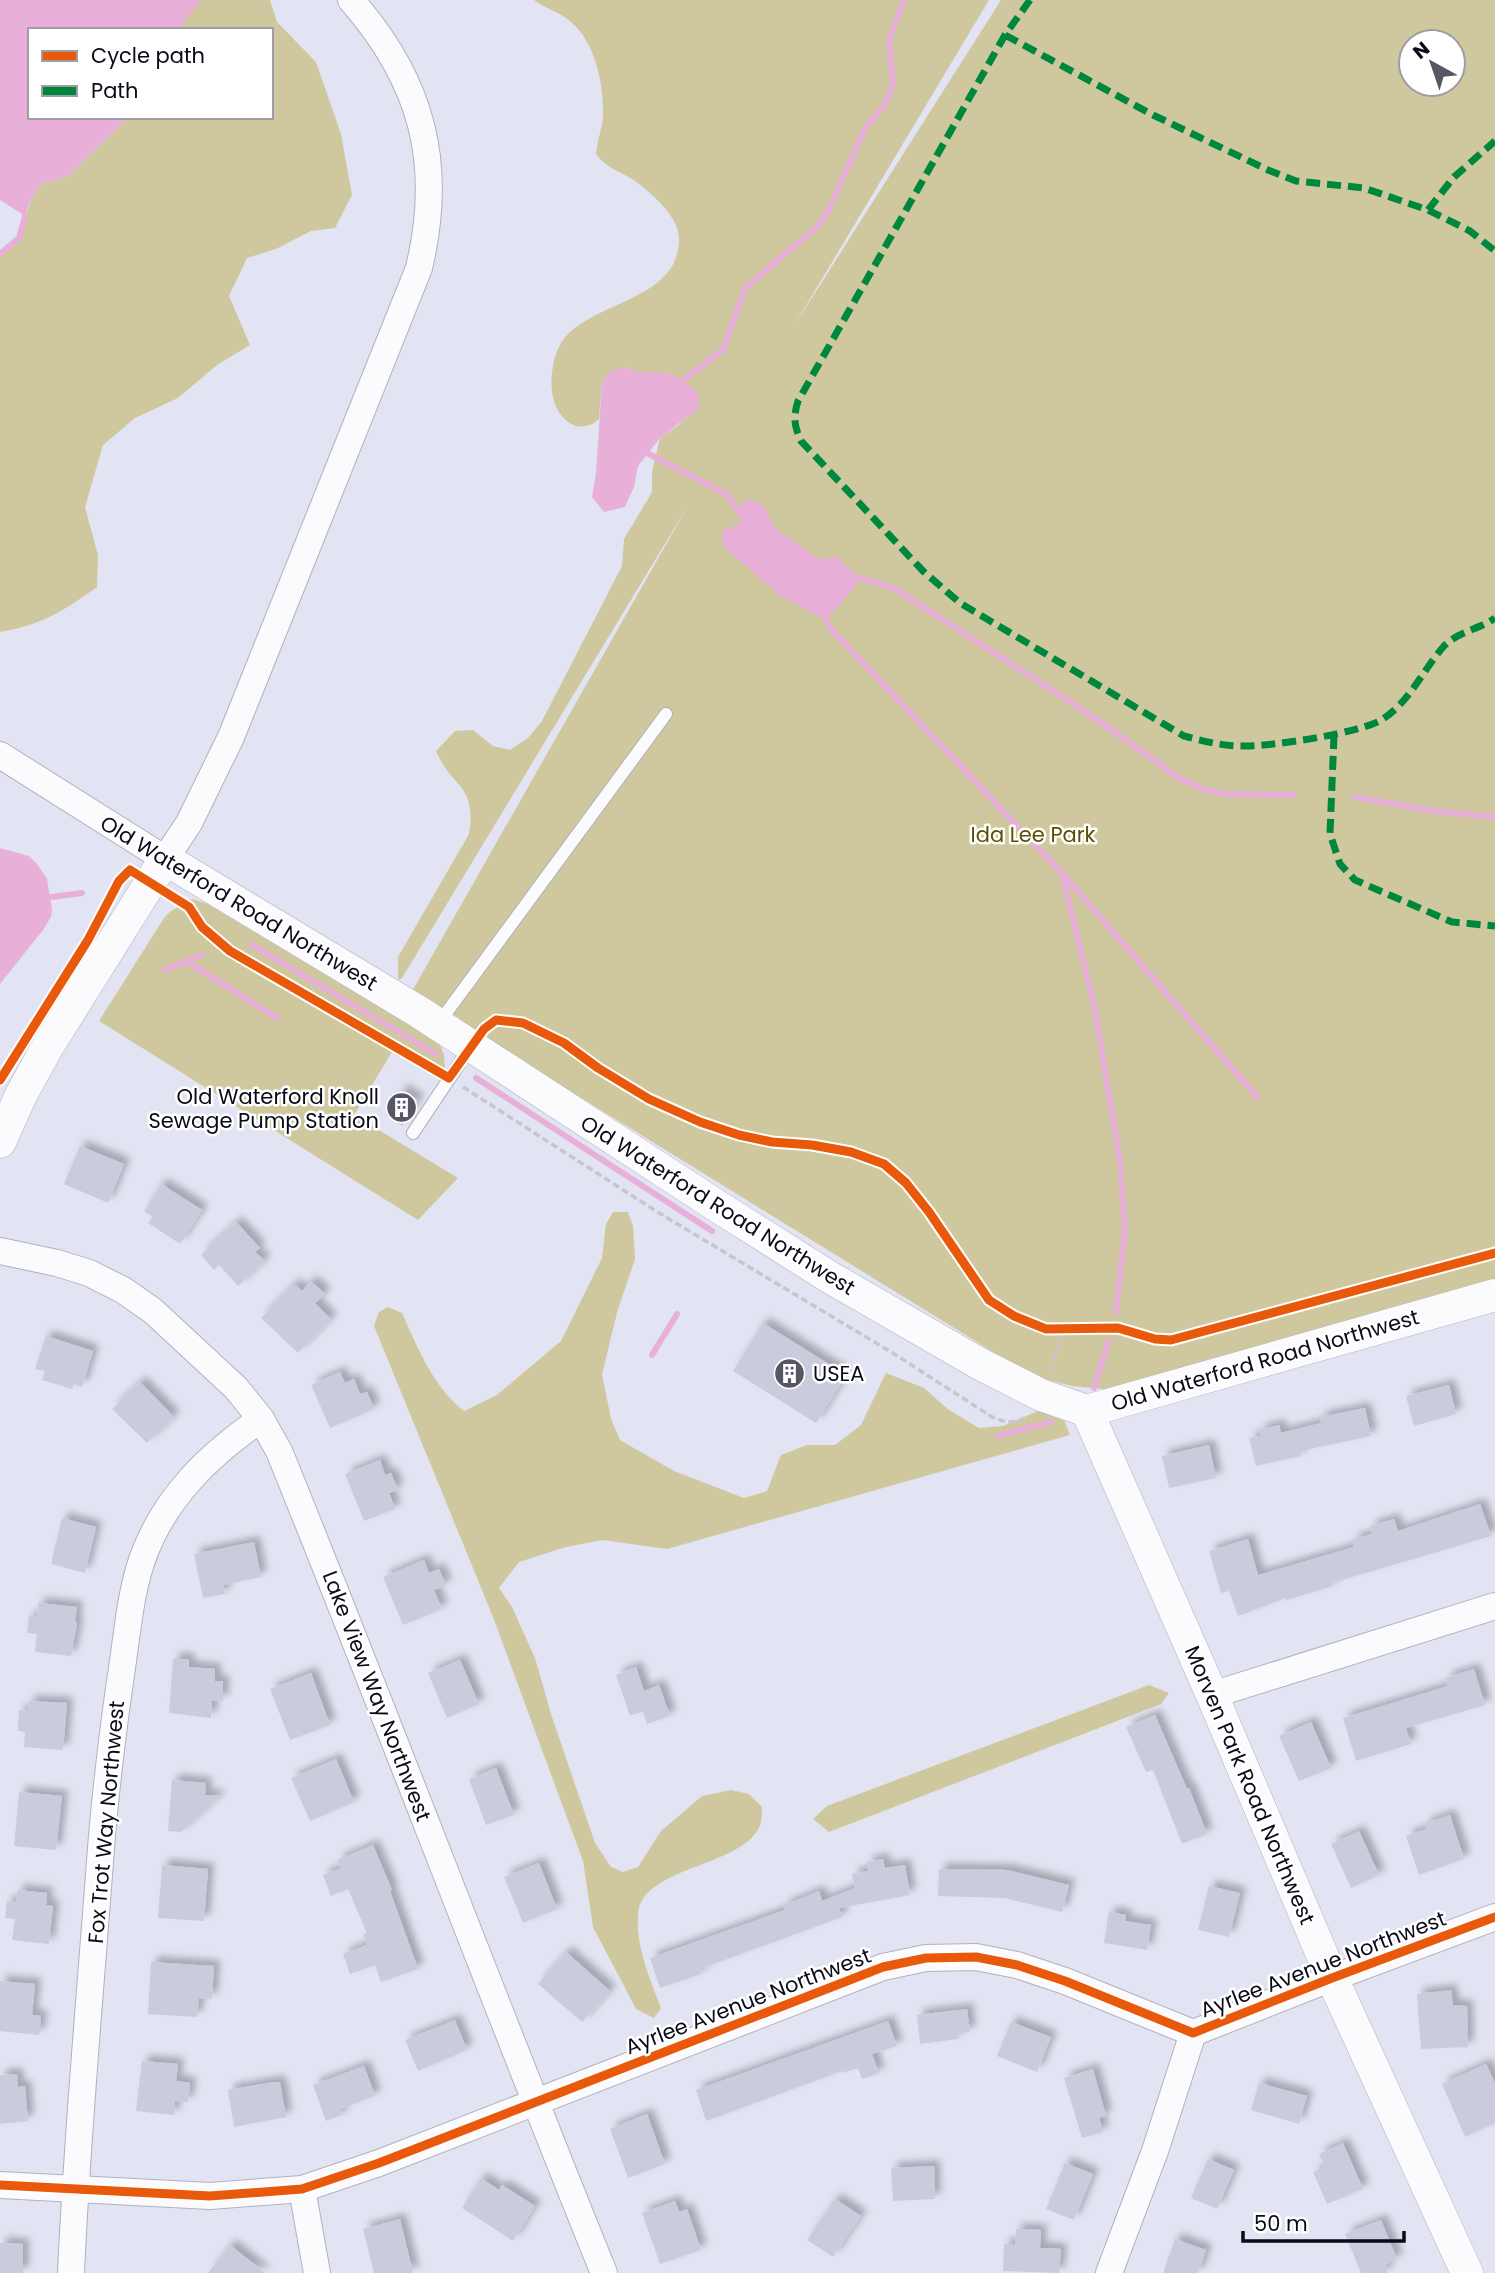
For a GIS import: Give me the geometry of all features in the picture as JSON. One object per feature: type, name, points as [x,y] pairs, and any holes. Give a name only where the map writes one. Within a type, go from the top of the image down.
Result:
[{"type":"street","points":[[0,1142],[21,1095],[43,1056],[189,823],[231,737],[419,268],[430,204],[429,166],[422,124],[398,64],[376,29],[351,0]]},
{"type":"street","name":"Old Waterford Road Northwest","points":[[0,755],[437,1024],[831,1278],[980,1364],[1041,1395],[1087,1411],[1495,1295]]},
{"type":"street","name":"Lake View Way Northwest","points":[[0,1251],[89,1273],[123,1290],[153,1311],[227,1380],[261,1419],[279,1451],[365,1664],[604,2273]]},
{"type":"street","name":"Morven Park Road Northwest","points":[[1087,1411],[1332,1978],[1467,2273]]},
{"type":"street","name":"Fox Trot Way Northwest","points":[[71,2273],[108,1757],[133,1592],[143,1557],[159,1523],[179,1492],[205,1462],[261,1419]]},
{"type":"street","points":[[1212,1695],[1495,1606]]},
{"type":"street","name":"Ayrlee Avenue Northwest","points":[[0,2185],[210,2196],[302,2189],[379,2163],[883,1967],[926,1958],[976,1957],[1017,1965],[1065,1981],[1193,2033],[1495,1917]]},
{"type":"street","points":[[1109,2273],[1155,2151],[1193,2033]]},
{"type":"street","points":[[302,2189],[317,2273]]},
{"type":"lane","points":[[437,1024],[666,714]]},
{"type":"lane","points":[[413,1133],[471,1046]]},
{"type":"path","points":[[1055,1329],[1071,1330]]},
{"type":"green space","points":[[198,0],[270,0],[277,22],[316,62],[341,134],[352,195],[335,228],[311,231],[276,249],[247,258],[229,296],[250,345],[217,365],[178,398],[135,418],[103,445],[85,507],[98,555],[97,587],[52,616],[0,632],[0,254],[19,238],[31,200],[41,184],[68,176],[127,119],[273,119],[273,28],[177,28]]},
{"type":"green space","name":"Ida Lee Park","points":[[534,0],[989,0],[792,329],[1001,0],[1495,0],[1495,1283],[1113,1390],[1072,1386],[1032,1376],[411,993],[689,504],[402,978],[398,980],[398,957],[469,834],[471,818],[466,796],[436,751],[455,731],[473,730],[493,746],[510,750],[528,738],[542,721],[622,566],[624,539],[652,492],[652,472],[660,438],[681,423],[666,373],[639,374],[626,367],[602,382],[599,419],[591,424],[577,426],[570,423],[559,413],[556,405],[552,375],[554,360],[563,340],[594,316],[650,288],[665,276],[675,260],[679,240],[675,223],[657,199],[635,181],[604,163],[596,154],[603,105],[597,66],[580,31],[562,16]]},
{"type":"green space","points":[[192,899],[208,904],[438,1040],[444,1055],[445,1068],[439,1068],[395,1047],[354,1115],[458,1178],[418,1220],[99,1021],[164,918]]},
{"type":"green space","points":[[613,1212],[628,1212],[633,1226],[635,1259],[618,1309],[602,1374],[611,1419],[620,1440],[674,1471],[744,1498],[767,1491],[781,1455],[807,1445],[835,1445],[861,1425],[886,1373],[924,1388],[949,1410],[979,1428],[1003,1426],[1038,1411],[1064,1420],[1070,1435],[667,1549],[603,1540],[566,1547],[519,1562],[499,1588],[512,1607],[535,1658],[595,1843],[611,1867],[623,1872],[638,1867],[661,1831],[702,1796],[731,1790],[749,1794],[762,1807],[760,1826],[748,1841],[732,1852],[672,1877],[655,1887],[643,1899],[638,1915],[639,1939],[661,2008],[654,2018],[636,2009],[593,1927],[583,1861],[493,1617],[374,1326],[379,1312],[388,1307],[402,1313],[435,1379],[464,1411],[497,1395],[561,1341],[602,1258],[606,1224]]},
{"type":"green space","points":[[1149,1685],[1169,1693],[1161,1704],[829,1832],[813,1819],[827,1806]]},
{"type":"shaded area","points":[[0,0],[201,0],[180,28],[28,28],[28,119],[127,119],[68,176],[41,184],[25,216],[0,200]]},
{"type":"shaded area","points":[[626,367],[641,372],[669,374],[687,383],[698,393],[699,408],[660,438],[638,466],[634,487],[625,507],[604,512],[592,497],[602,382],[611,371]]},
{"type":"shaded area","points":[[745,498],[764,506],[774,527],[819,559],[838,557],[859,578],[855,587],[826,620],[779,595],[723,546],[722,531],[745,522],[738,513]]},
{"type":"shaded area","points":[[0,848],[29,856],[37,864],[47,879],[52,909],[51,917],[43,930],[0,984]]},
{"type":"building","name":"Old Waterford Knoll Sewage Pump Station","points":[[402,1090],[418,1100],[402,1126],[386,1115]]},
{"type":"building","points":[[80,1146],[124,1164],[108,1203],[64,1184]]},
{"type":"building","points":[[161,1184],[202,1210],[180,1244],[148,1223],[153,1217],[144,1211]]},
{"type":"building","points":[[236,1222],[260,1248],[255,1252],[265,1261],[238,1286],[219,1265],[214,1270],[201,1255]]},
{"type":"building","points":[[311,1281],[325,1294],[315,1303],[331,1319],[298,1353],[261,1318],[294,1284],[302,1291]]},
{"type":"building","name":"USEA","points":[[763,1323],[846,1375],[816,1423],[733,1371]]},
{"type":"building","points":[[46,1336],[93,1351],[82,1387],[74,1384],[72,1389],[42,1380],[45,1371],[35,1369]]},
{"type":"building","points":[[340,1372],[345,1383],[354,1379],[360,1394],[367,1392],[374,1409],[330,1428],[311,1385]]},
{"type":"building","points":[[140,1382],[174,1417],[147,1443],[112,1409]]},
{"type":"building","points":[[1449,1385],[1456,1414],[1414,1426],[1406,1396]]},
{"type":"building","points":[[1365,1408],[1371,1436],[1300,1451],[1301,1456],[1256,1466],[1249,1438],[1261,1436],[1259,1430],[1279,1425],[1281,1433],[1321,1423],[1320,1417]]},
{"type":"building","points":[[1209,1445],[1216,1478],[1169,1488],[1162,1456]]},
{"type":"building","points":[[380,1460],[385,1475],[391,1473],[398,1490],[389,1493],[395,1509],[364,1521],[345,1474]]},
{"type":"building","points":[[1480,1504],[1491,1536],[1332,1583],[1333,1586],[1287,1600],[1286,1598],[1238,1616],[1229,1591],[1221,1593],[1209,1551],[1248,1539],[1258,1575],[1354,1547],[1352,1540],[1372,1534],[1370,1526],[1394,1519],[1398,1531]]},
{"type":"building","points":[[62,1518],[96,1527],[85,1573],[51,1564]]},
{"type":"building","points":[[254,1542],[261,1577],[223,1585],[225,1594],[203,1598],[194,1554]]},
{"type":"building","points":[[424,1560],[429,1573],[439,1569],[446,1585],[434,1590],[442,1609],[403,1625],[383,1577]]},
{"type":"building","points":[[38,1603],[77,1607],[71,1656],[35,1652],[37,1634],[27,1633],[29,1616],[37,1617]]},
{"type":"building","points":[[173,1659],[189,1659],[189,1667],[215,1669],[215,1681],[223,1681],[223,1701],[212,1700],[211,1718],[169,1713]]},
{"type":"building","points":[[460,1660],[479,1704],[447,1718],[428,1673]]},
{"type":"building","points":[[636,1667],[644,1691],[659,1685],[670,1716],[647,1724],[643,1711],[630,1716],[616,1675]]},
{"type":"building","points":[[1474,1669],[1485,1705],[1406,1728],[1411,1744],[1356,1761],[1343,1718],[1448,1686],[1445,1678]]},
{"type":"building","points":[[311,1673],[330,1725],[290,1740],[270,1689]]},
{"type":"building","points":[[29,1701],[67,1703],[63,1750],[24,1747],[25,1732],[18,1731],[19,1710],[28,1711]]},
{"type":"building","points":[[1155,1715],[1207,1834],[1182,1844],[1153,1770],[1146,1772],[1126,1727]]},
{"type":"building","points":[[1311,1722],[1331,1768],[1299,1781],[1279,1736]]},
{"type":"building","points":[[336,1759],[354,1802],[310,1821],[291,1778]]},
{"type":"building","points":[[496,1768],[514,1815],[486,1825],[469,1779]]},
{"type":"building","points":[[172,1780],[206,1783],[205,1795],[220,1796],[181,1832],[168,1831]]},
{"type":"building","points":[[19,1792],[62,1796],[56,1850],[14,1846]]},
{"type":"building","points":[[1450,1815],[1464,1859],[1419,1875],[1406,1836],[1426,1829],[1424,1824]]},
{"type":"building","points":[[1359,1831],[1379,1875],[1351,1888],[1331,1844]]},
{"type":"building","points":[[373,1845],[392,1890],[390,1891],[418,1969],[381,1982],[375,1965],[350,1974],[343,1954],[367,1945],[363,1934],[367,1933],[348,1889],[331,1896],[323,1875],[341,1868],[337,1860]]},
{"type":"building","points":[[883,1859],[885,1868],[905,1865],[910,1895],[839,1908],[842,1917],[700,1969],[701,1974],[660,1988],[650,1958],[785,1910],[783,1906],[819,1891],[822,1901],[855,1888],[852,1874],[868,1871],[867,1862]]},
{"type":"building","points":[[539,1863],[557,1909],[523,1923],[504,1877]]},
{"type":"building","points":[[162,1865],[208,1869],[204,1921],[158,1918]]},
{"type":"building","points":[[939,1869],[1007,1870],[1069,1885],[1062,1912],[1005,1898],[938,1896]]},
{"type":"building","points":[[1209,1886],[1240,1893],[1229,1937],[1198,1930]]},
{"type":"building","points":[[17,1890],[47,1893],[46,1905],[53,1906],[49,1944],[12,1940],[15,1919],[5,1918],[7,1901],[16,1902]]},
{"type":"building","points":[[1109,1912],[1126,1915],[1125,1921],[1151,1925],[1147,1950],[1104,1943]]},
{"type":"building","points":[[566,1952],[610,1991],[582,2022],[538,1984]]},
{"type":"building","points":[[151,1962],[214,1966],[212,1999],[199,1998],[197,2017],[148,2014]]},
{"type":"building","points":[[0,1981],[35,1984],[32,2015],[41,2016],[39,2035],[0,2031]]},
{"type":"building","points":[[1451,1990],[1453,2005],[1467,2006],[1468,2047],[1421,2049],[1417,1994]]},
{"type":"building","points":[[967,2009],[970,2032],[957,2034],[958,2039],[920,2044],[917,2015]]},
{"type":"building","points":[[455,2020],[467,2050],[418,2071],[405,2040]]},
{"type":"building","points":[[888,2021],[897,2046],[872,2054],[879,2073],[862,2079],[858,2068],[843,2073],[842,2071],[706,2121],[696,2090]]},
{"type":"building","points":[[1011,2022],[1051,2037],[1037,2072],[997,2056]]},
{"type":"building","points":[[142,2061],[178,2064],[176,2081],[190,2083],[188,2102],[175,2101],[174,2115],[136,2111]]},
{"type":"building","points":[[1486,2064],[1495,2083],[1495,2123],[1465,2137],[1442,2084]]},
{"type":"building","points":[[364,2066],[375,2096],[340,2109],[342,2115],[326,2121],[313,2085]]},
{"type":"building","points":[[1093,2069],[1106,2116],[1099,2118],[1103,2132],[1082,2138],[1064,2078]]},
{"type":"building","points":[[17,2074],[18,2087],[25,2086],[28,2121],[0,2124],[0,2075]]},
{"type":"building","points":[[280,2082],[286,2117],[234,2127],[228,2090]]},
{"type":"building","points":[[1259,2083],[1307,2096],[1299,2124],[1251,2110]]},
{"type":"building","points":[[647,2114],[665,2164],[628,2178],[610,2129]]},
{"type":"building","points":[[1343,2143],[1363,2189],[1327,2204],[1313,2172],[1325,2167],[1319,2154]]},
{"type":"building","points":[[1208,2159],[1234,2170],[1217,2209],[1191,2198]]},
{"type":"building","points":[[1065,2163],[1093,2174],[1074,2220],[1046,2209]]},
{"type":"building","points":[[934,2166],[935,2199],[893,2201],[891,2168]]},
{"type":"building","points":[[481,2178],[499,2190],[502,2185],[535,2206],[513,2241],[462,2208]]},
{"type":"building","points":[[835,2199],[861,2216],[833,2257],[807,2240]]},
{"type":"building","points":[[675,2201],[679,2212],[687,2209],[701,2250],[660,2264],[642,2213]]},
{"type":"building","points":[[400,2219],[413,2273],[374,2273],[363,2229]]},
{"type":"building","points":[[1381,2220],[1397,2259],[1385,2265],[1388,2273],[1361,2273],[1345,2234]]},
{"type":"building","points":[[1016,2229],[1041,2230],[1040,2248],[1061,2249],[1059,2273],[1003,2271],[1004,2244],[1015,2244]]},
{"type":"building","points":[[1175,2239],[1206,2250],[1198,2273],[1163,2273]]},
{"type":"building","points":[[0,2243],[23,2244],[23,2273],[0,2273]]},
{"type":"building","points":[[230,2245],[265,2273],[208,2273]]},
{"type":"waterway","points":[[683,380],[723,350],[745,288],[816,228],[828,212],[866,126],[884,106],[893,86],[889,40],[904,0]]},
{"type":"waterway","points":[[0,254],[19,238],[25,216]]},
{"type":"waterway","points":[[649,454],[728,495],[745,522]]},
{"type":"waterway","points":[[859,578],[894,588],[1095,718],[1179,778],[1203,789],[1223,794],[1294,795]]},
{"type":"waterway","points":[[826,620],[831,629],[1061,872],[1257,1097]]},
{"type":"waterway","points":[[1355,797],[1435,811],[1495,817]]},
{"type":"waterway","points":[[1062,873],[1095,1010],[1120,1161],[1125,1231],[1116,1312]]},
{"type":"waterway","points":[[51,897],[82,893]]},
{"type":"waterway","points":[[252,945],[436,1054]]},
{"type":"waterway","points":[[165,970],[202,955]]},
{"type":"waterway","points":[[186,961],[277,1018]]},
{"type":"waterway","points":[[476,1078],[712,1231]]},
{"type":"waterway","points":[[652,1355],[677,1314]]},
{"type":"waterway","points":[[1094,1388],[1109,1341]]},
{"type":"waterway","points":[[998,1436],[1051,1422]]},
{"type":"marked path","points":[[1030,0],[1005,35],[798,401],[795,421],[801,441],[923,571],[960,603],[1191,738],[1227,745],[1255,746],[1293,742],[1372,724],[1393,712],[1444,646],[1495,618]]},
{"type":"marked path","points":[[1005,35],[1153,115],[1268,170],[1296,181],[1364,188],[1428,210],[1470,231],[1495,251]]},
{"type":"marked path","points":[[1428,210],[1454,177],[1495,141]]},
{"type":"marked path","points":[[1334,735],[1330,834],[1340,864],[1355,880],[1452,922],[1495,926]]},
{"type":"cycle path","points":[[0,1080],[88,940],[119,881],[130,870],[189,907],[202,927],[230,951],[449,1078],[484,1029],[496,1020],[523,1023],[564,1043],[598,1068],[649,1099],[700,1122],[772,1142],[851,1152],[884,1164],[906,1183],[929,1212],[989,1300],[1014,1316],[1046,1329],[1118,1328],[1155,1339],[1171,1340],[1495,1253]]},
{"type":"cycle path","points":[[0,2185],[210,2196],[302,2189],[379,2163],[883,1967],[926,1958],[976,1957],[1017,1965],[1065,1981],[1193,2033],[1495,1917]]},
{"type":"place","name":"Old Waterford Knoll Sewage Pump Station","points":[[402,1108]]},
{"type":"place","name":"USEA","points":[[790,1373]]}]
